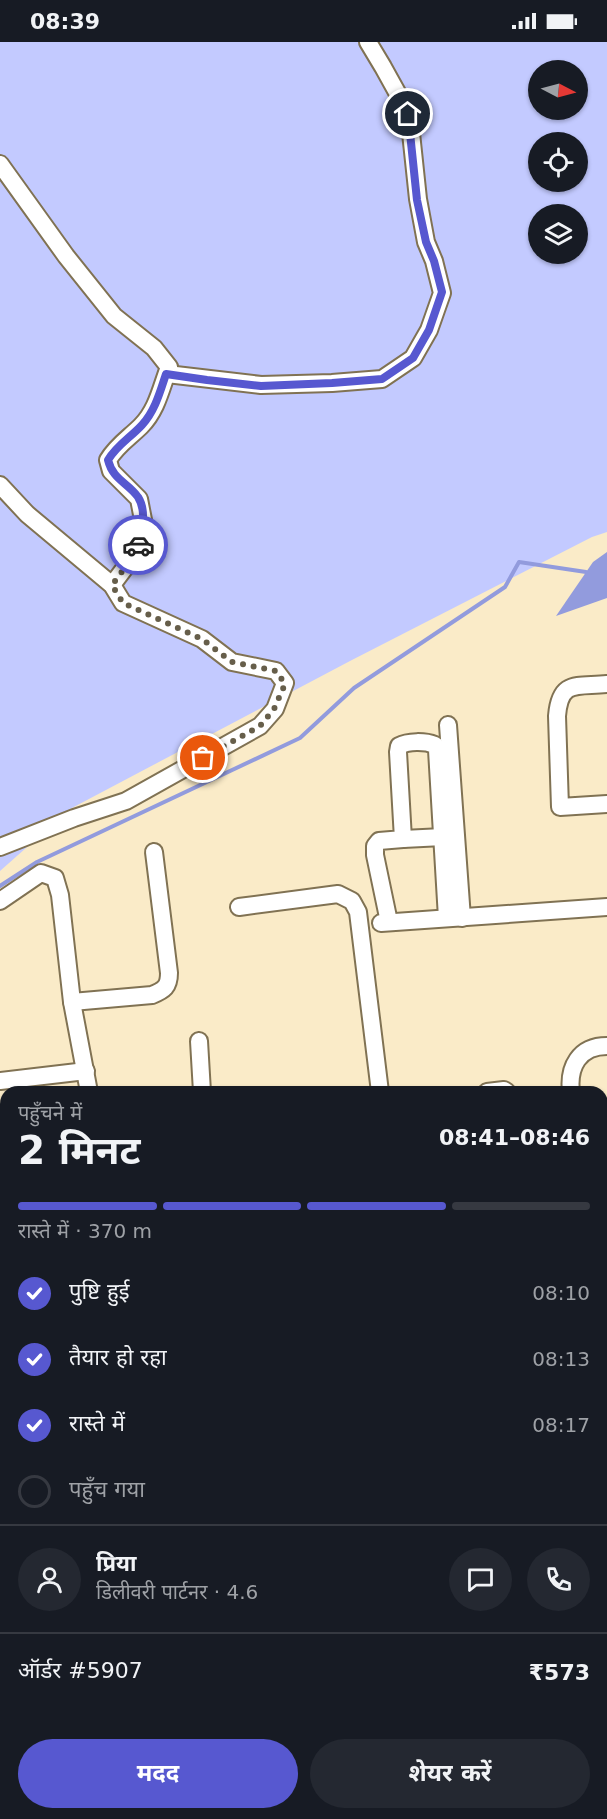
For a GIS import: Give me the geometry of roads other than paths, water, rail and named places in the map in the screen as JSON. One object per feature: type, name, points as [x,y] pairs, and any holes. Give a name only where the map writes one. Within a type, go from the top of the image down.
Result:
[{"type":"street","points":[[166,374],[261,386],[332,383],[382,379],[413,358],[429,330],[442,292],[434,261],[426,242],[417,200],[408,114],[368,42]]},
{"type":"street","points":[[0,164],[66,256],[114,316],[154,348],[169,367],[156,404],[142,425],[123,441],[108,460],[111,471],[139,498],[144,525],[136,553],[112,585]]},
{"type":"street","points":[[0,485],[27,514],[112,585],[123,603],[202,639],[232,662],[276,671],[285,684],[274,709],[260,726],[126,801],[74,818],[0,847]]},
{"type":"street","points":[[607,684],[570,687],[562,692],[558,702],[557,716],[560,807],[607,804]]},
{"type":"street","points":[[448,725],[455,918]]},
{"type":"street","points":[[404,839],[399,746],[404,743],[430,743],[435,745],[437,750],[443,837],[455,918]]},
{"type":"street","points":[[443,837],[379,841],[375,846],[385,923],[607,907]]},
{"type":"street","points":[[72,1002],[152,995],[163,990],[169,983],[170,973],[154,852]]},
{"type":"street","points":[[0,901],[41,873],[56,878],[72,1002],[88,1086]]},
{"type":"street","points":[[239,907],[338,894],[351,900],[358,912],[379,1086]]},
{"type":"street","points":[[199,1041],[202,1086]]},
{"type":"street","points":[[571,1086],[570,1079],[579,1056],[590,1049],[607,1046]]},
{"type":"street","points":[[0,1081],[86,1071]]},
{"type":"waterway","points":[[0,886],[37,862],[300,738],[354,688],[505,587],[519,562],[586,572]]}]
